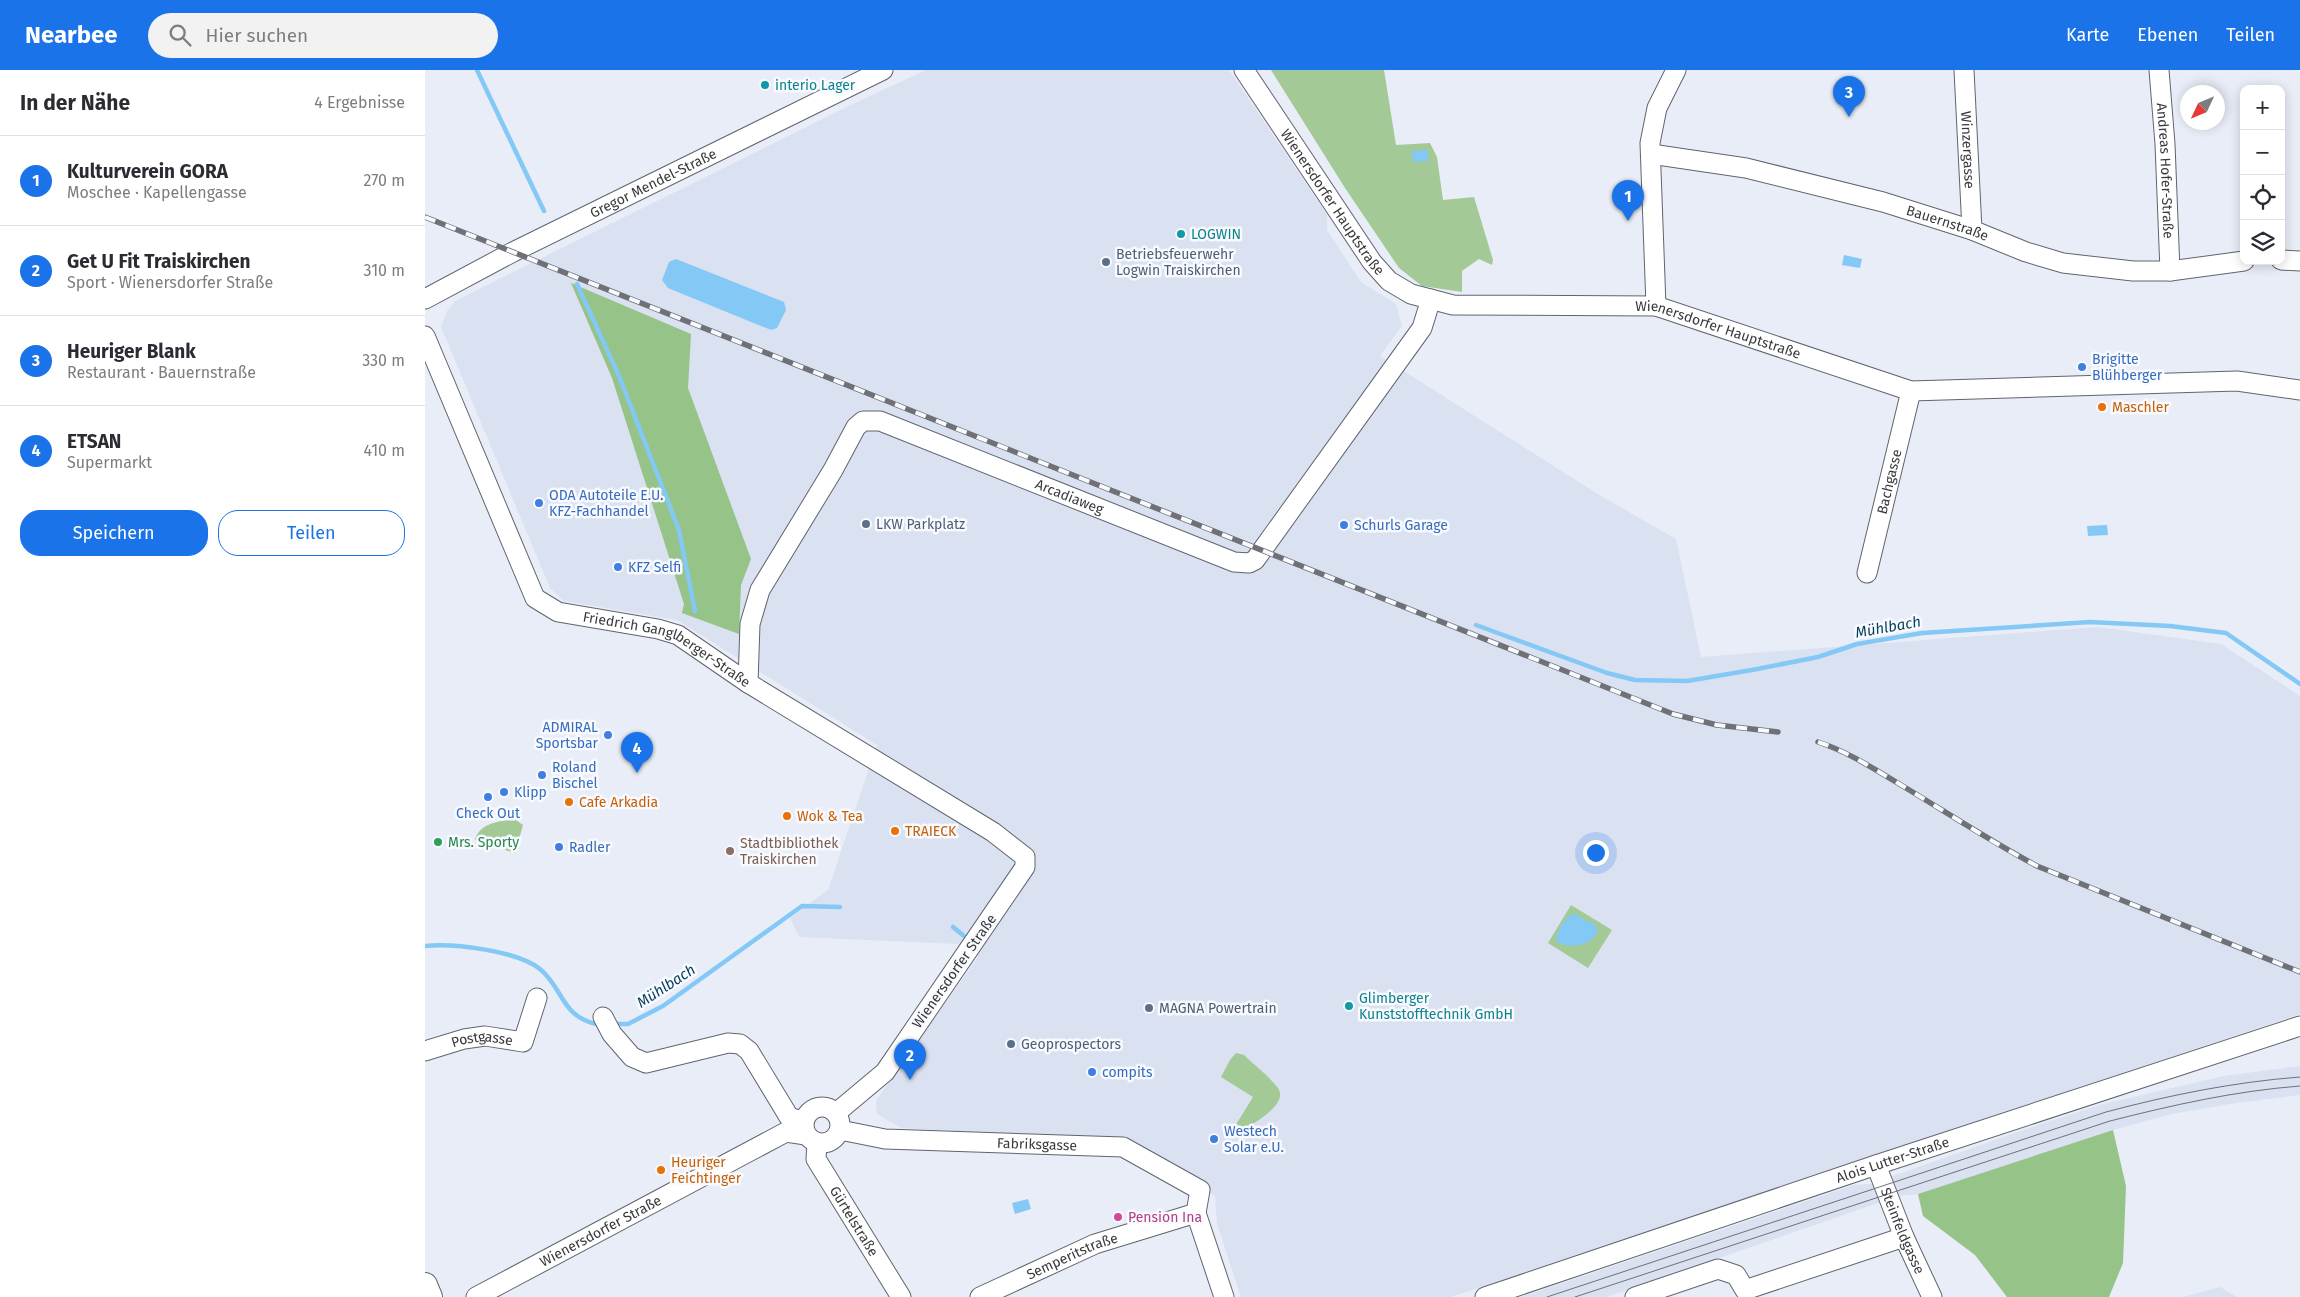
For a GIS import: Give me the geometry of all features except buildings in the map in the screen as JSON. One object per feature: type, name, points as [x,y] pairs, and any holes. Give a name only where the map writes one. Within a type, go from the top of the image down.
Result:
[{"type":"main road","points":[[425,1285],[430,1297]]},
{"type":"street","name":"Gregor Mendel-Straße","points":[[425,299],[513,252],[883,70]]},
{"type":"street","name":"Wienersdorfer Hauptstraße","points":[[1244,70],[1372,262],[1389,282],[1411,294],[1453,305],[1655,306],[1911,390],[2237,381],[2300,390]]},
{"type":"street","points":[[1655,306],[1650,143],[1657,108],[1676,70]]},
{"type":"street","name":"Winzergasse","points":[[1964,70],[1972,230]]},
{"type":"street","name":"Andreas Hofer-Straße","points":[[2159,70],[2170,272]]},
{"type":"street","name":"Bauernstraße","points":[[1651,154],[1746,168],[1883,202],[1972,230],[2025,252],[2063,263],[2133,271],[2170,272],[2240,262]]},
{"type":"street","points":[[2285,260],[2300,261]]},
{"type":"street","name":"Arcadiaweg","points":[[749,683],[750,624],[759,590],[833,470],[856,427],[863,421],[880,421],[1234,562],[1249,563],[1255,560],[1422,328],[1431,299]]},
{"type":"street","name":"Friedrich Ganglberger-Straße","points":[[425,336],[535,598],[558,612],[678,635],[749,683],[993,832],[1025,858],[1025,867]]},
{"type":"street","name":"Bachgasse","points":[[1867,573],[1911,390]]},
{"type":"street","name":"Wienersdorfer Straße","points":[[476,1297],[786,1132],[809,1133],[831,1142],[838,1122],[885,1072],[1025,867]]},
{"type":"street","name":"Postgasse","points":[[425,1051],[464,1039],[485,1036],[523,1042],[537,998]]},
{"type":"street","points":[[603,1018],[612,1034],[632,1058],[646,1063],[727,1043],[739,1044],[749,1051],[789,1117],[809,1133]]},
{"type":"street","name":"Alois Lutter-Straße","points":[[1485,1297],[1876,1165],[2300,1026]]},
{"type":"street","points":[[809,1133],[811,1110],[824,1106],[838,1122]]},
{"type":"street","name":"Fabriksgasse","points":[[838,1122],[885,1139],[1123,1147],[1200,1190],[1196,1213]]},
{"type":"street","name":"Gürtelstraße","points":[[809,1133],[816,1159],[901,1297]]},
{"type":"street","name":"Steinfeldgasse","points":[[1876,1165],[1904,1237],[1933,1297]]},
{"type":"street","points":[[1196,1213],[1224,1297]]},
{"type":"street","name":"Semperitstraße","points":[[980,1297],[1095,1244],[1196,1213]]},
{"type":"street","points":[[1635,1297],[1718,1269],[1736,1275],[1746,1294],[1904,1237]]},
{"type":"shaded area","points":[[926,70],[1229,70],[1327,215],[1327,230],[1361,282],[1396,304],[1402,326],[1380,356],[1601,496],[1676,539],[1701,657],[2098,627],[2221,644],[2300,696],[2300,1014],[1451,1297],[1241,1297],[1217,1224],[1215,1196],[1116,1140],[901,1128],[877,1114],[876,1101],[978,957],[958,944],[799,937],[790,918],[828,890],[877,745],[677,620],[564,601],[550,588],[441,327],[447,311],[455,301],[857,102]]},
{"type":"shaded area","points":[[2300,1066],[2300,1095],[2172,1114],[2113,1130],[1918,1194],[1898,1196],[1607,1297],[1521,1297],[1854,1185],[1870,1184],[2103,1104],[2224,1076]]},
{"type":"shaded area","points":[[2220,1287],[2237,1297],[2183,1297]]},
{"type":"green space","points":[[1271,70],[1384,70],[1396,145],[1430,143],[1437,157],[1443,200],[1474,197],[1493,260],[1492,265],[1479,259],[1462,271],[1462,292],[1422,286],[1399,268],[1345,188]]},
{"type":"green space","points":[[571,283],[691,334],[688,388],[751,559],[741,585],[739,634],[682,613],[684,604],[612,378]]},
{"type":"green space","points":[[516,820],[523,825],[515,853],[475,840],[477,834],[486,826],[497,822]]},
{"type":"green space","points":[[1571,905],[1612,930],[1588,968],[1548,943]]},
{"type":"green space","points":[[1236,1053],[1244,1055],[1266,1075],[1278,1088],[1280,1095],[1277,1103],[1263,1117],[1227,1139],[1253,1097],[1221,1077]]},
{"type":"green space","points":[[2113,1130],[2126,1186],[2123,1263],[2109,1297],[2007,1297],[1975,1255],[1923,1216],[1918,1194]]},
{"type":"water","points":[[1428,150],[1428,161],[1413,162],[1412,151]]},
{"type":"water","points":[[1844,255],[1862,259],[1860,268],[1842,265]]},
{"type":"water","points":[[676,259],[784,302],[786,310],[777,328],[771,330],[668,288],[662,280],[669,262]]},
{"type":"water","points":[[2107,525],[2108,535],[2088,536],[2087,526]]},
{"type":"water","points":[[1574,913],[1586,921],[1595,924],[1598,931],[1590,940],[1581,945],[1575,946],[1558,943],[1556,938],[1560,927]]},
{"type":"water","points":[[1028,1199],[1031,1209],[1015,1214],[1012,1203]]},
{"type":"waterway","points":[[477,70],[544,211]]},
{"type":"waterway","points":[[577,284],[619,376],[679,530],[695,611]]},
{"type":"waterway","name":"Mühlbach","points":[[1476,625],[1607,673],[1635,680],[1687,681],[1818,657],[1857,644],[1922,633],[2090,622],[2170,626],[2226,633],[2300,684]]},
{"type":"waterway","name":"Mühlbach","points":[[613,1024],[628,1024],[663,1006],[802,906],[840,907]]},
{"type":"waterway","name":"Mühlbach","points":[[953,927],[964,936]]},
{"type":"waterway","name":"Mühlbach","points":[[425,946],[468,947],[517,957],[540,969],[554,985],[564,1002],[577,1016],[600,1025]]},
{"type":"tram line","points":[[1547,1297],[2106,1112],[2202,1090],[2300,1077]]},
{"type":"tram line","points":[[1575,1297],[2110,1121],[2204,1099],[2300,1086]]},
{"type":"railway","points":[[425,217],[1673,714],[1717,725],[1778,732]]},
{"type":"railway","points":[[1818,742],[1868,765],[2037,866],[2300,972]]},
{"type":"place","name":"interio Lager","points":[[765,85]]},
{"type":"place","name":"Heuriger Blank","points":[[1849,117]]},
{"type":"place","name":"Kulturverein GORA","points":[[1628,221]]},
{"type":"place","name":"LOGWIN","points":[[1181,234]]},
{"type":"place","name":"Betriebsfeuerwehr Logwin Traiskirchen","points":[[1106,262]]},
{"type":"place","name":"Brigitte Blühberger","points":[[2082,367]]},
{"type":"place","name":"Maschler","points":[[2102,407]]},
{"type":"place","name":"ODA Autoteile E.U. KFZ-Fachhandel","points":[[539,503]]},
{"type":"place","name":"LKW Parkplatz","points":[[866,524]]},
{"type":"place","name":"Schurls Garage","points":[[1344,525]]},
{"type":"place","name":"KFZ Selfi","points":[[618,567]]},
{"type":"place","name":"ADMIRAL Sportsbar","points":[[608,735]]},
{"type":"place","name":"ETSAN","points":[[637,773]]},
{"type":"place","name":"Roland Bischel","points":[[542,775]]},
{"type":"place","name":"Klipp","points":[[504,792]]},
{"type":"place","name":"Check Out","points":[[488,797]]},
{"type":"place","name":"Cafe Arkadia","points":[[569,802]]},
{"type":"place","name":"Wok & Tea","points":[[787,816]]},
{"type":"place","name":"TRAIECK","points":[[895,831]]},
{"type":"place","name":"Mrs. Sporty","points":[[438,842]]},
{"type":"place","name":"Radler","points":[[559,847]]},
{"type":"place","name":"Stadtbibliothek Traiskirchen","points":[[730,851]]},
{"type":"place","name":"Glimberger Kunststofftechnik GmbH","points":[[1349,1006]]},
{"type":"place","name":"MAGNA Powertrain","points":[[1149,1008]]},
{"type":"place","name":"Geoprospectors","points":[[1011,1044]]},
{"type":"place","name":"compits","points":[[1092,1072]]},
{"type":"place","name":"Get U Fit Traiskirchen","points":[[910,1080]]},
{"type":"place","name":"Westech Solar e.U.","points":[[1214,1139]]},
{"type":"place","name":"Heuriger Feichtinger","points":[[661,1170]]},
{"type":"place","name":"Pension Ina","points":[[1118,1217]]}]
